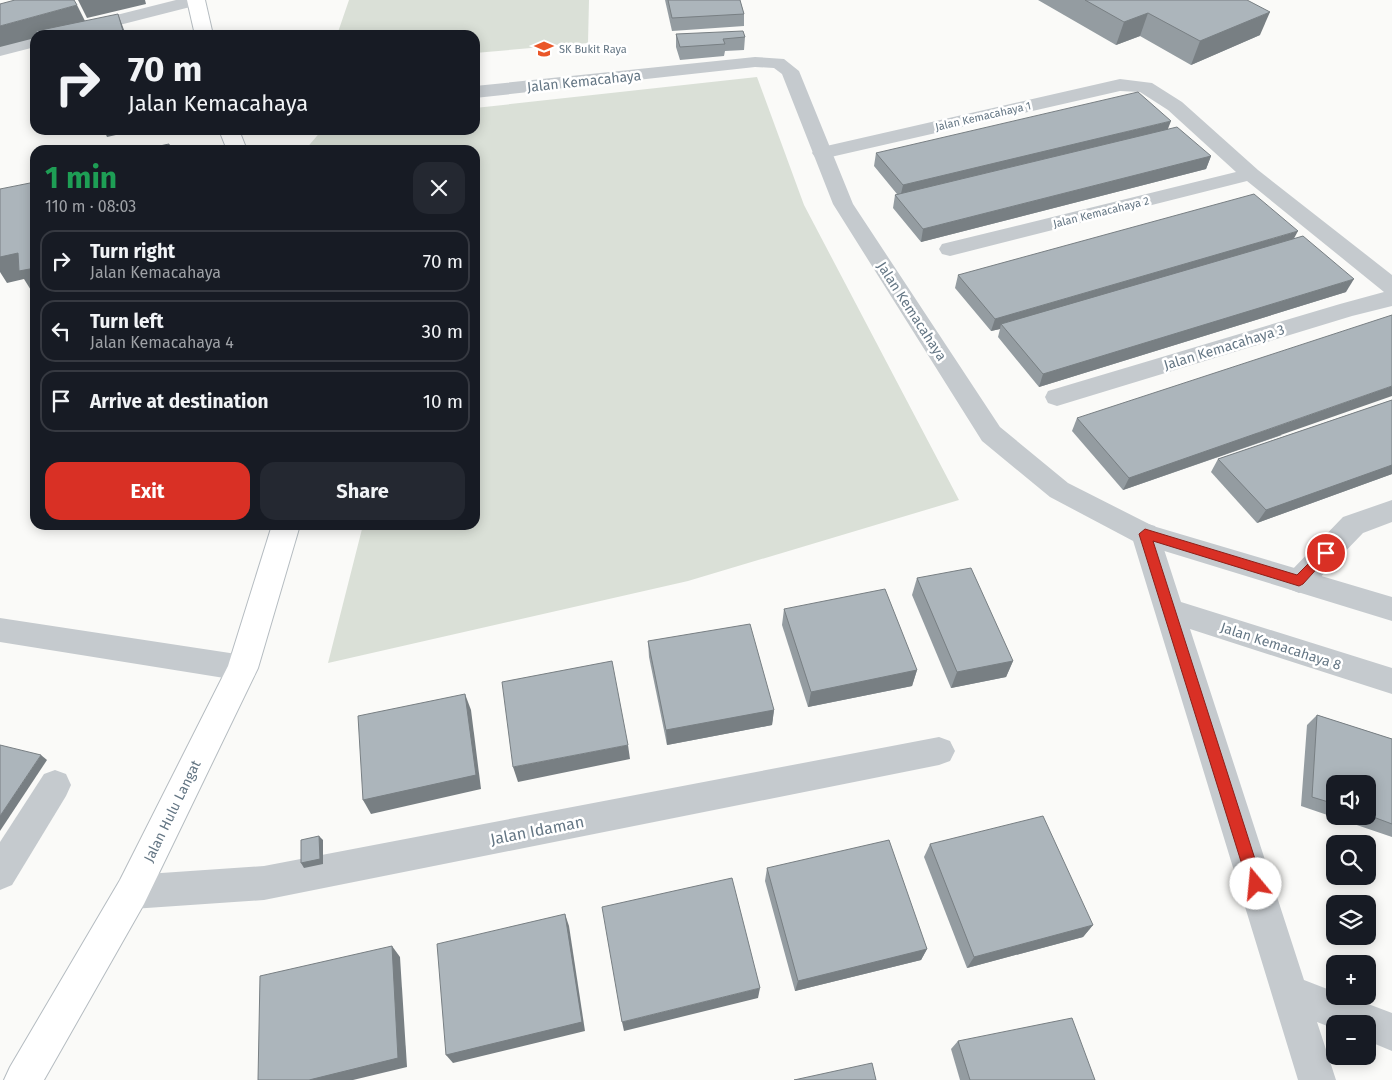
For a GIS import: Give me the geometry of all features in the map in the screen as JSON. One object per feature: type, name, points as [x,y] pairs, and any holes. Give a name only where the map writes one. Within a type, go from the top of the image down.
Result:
[{"type":"main road","points":[[196,0],[203,30]]},
{"type":"main road","name":"Jalan Hulu Langat","points":[[23,1080],[132,892],[243,668],[284,530]]},
{"type":"street","points":[[79,30],[196,0]]},
{"type":"street","points":[[0,51],[30,42]]},
{"type":"street","name":"Jalan Kemacahaya","points":[[480,91],[755,62],[778,63],[790,71],[843,204],[991,434],[1059,490],[1145,534],[1392,609]]},
{"type":"street","name":"Jalan Kemacahaya 1","points":[[822,154],[1120,85],[1145,87],[1175,106],[1251,174]]},
{"type":"street","points":[[1251,174],[1392,287]]},
{"type":"street","name":"Jalan Kemacahaya 2","points":[[950,249],[1251,174]]},
{"type":"street","name":"Jalan Kemacahaya 3","points":[[1057,397],[1348,309],[1392,298]]},
{"type":"street","points":[[1299,581],[1352,525],[1392,510]]},
{"type":"street","points":[[1145,534],[1318,1080]]},
{"type":"street","name":"Jalan Kemacahaya 8","points":[[1170,611],[1392,681]]},
{"type":"street","points":[[0,630],[243,668]]},
{"type":"street","name":"Jalan Idaman","points":[[132,892],[264,883],[939,751]]},
{"type":"street","points":[[0,873],[55,785]]},
{"type":"street","points":[[1290,993],[1392,1032]]},
{"type":"shaded area","points":[[349,0],[589,0],[588,43],[480,53],[480,30],[339,30]]},
{"type":"shaded area","points":[[757,77],[804,205],[959,500],[688,581],[328,663],[362,530],[480,530],[480,145],[309,145],[318,135],[480,135],[480,107]]},
{"type":"building","points":[[15,0],[74,0],[77,5],[0,26],[0,4]]},
{"type":"building","points":[[668,0],[740,0],[744,14],[672,18]]},
{"type":"building","points":[[1085,0],[1247,0],[1270,12],[1200,41],[1148,13],[1124,22]]},
{"type":"building","points":[[118,14],[123,30],[41,30]]},
{"type":"building","points":[[743,31],[745,37],[723,39],[725,44],[680,47],[676,34]]},
{"type":"building","points":[[1138,92],[1171,121],[903,185],[876,153]]},
{"type":"building","points":[[1177,127],[1211,156],[923,229],[895,195]]},
{"type":"building","points":[[30,183],[30,269],[19,271],[18,253],[0,257],[0,189]]},
{"type":"building","points":[[1254,194],[1298,231],[995,319],[958,275]]},
{"type":"building","points":[[1303,236],[1354,279],[1043,374],[1001,324]]},
{"type":"building","points":[[1392,315],[1392,386],[1129,478],[1077,418]]},
{"type":"building","points":[[1392,400],[1392,465],[1266,510],[1218,459]]},
{"type":"building","points":[[971,568],[1013,661],[957,672],[917,578]]},
{"type":"building","points":[[885,589],[917,670],[811,692],[784,609]]},
{"type":"building","points":[[750,624],[774,710],[666,730],[648,641]]},
{"type":"building","points":[[612,661],[628,745],[513,767],[502,682]]},
{"type":"building","points":[[465,694],[476,775],[363,800],[358,716]]},
{"type":"building","points":[[1317,715],[1392,739],[1392,824],[1376,818],[1376,775],[1326,775],[1326,801],[1312,797]]},
{"type":"building","points":[[0,745],[41,755],[0,816]]},
{"type":"building","points":[[1043,816],[1093,925],[974,957],[930,844]]},
{"type":"building","points":[[319,836],[320,859],[301,863],[301,840]]},
{"type":"building","points":[[889,840],[927,949],[798,981],[767,868]]},
{"type":"building","points":[[732,878],[760,988],[622,1022],[602,907]]},
{"type":"building","points":[[565,914],[582,1022],[446,1055],[437,944]]},
{"type":"building","points":[[392,946],[398,1058],[309,1080],[258,1080],[260,976]]},
{"type":"building","points":[[1072,1018],[1095,1080],[970,1080],[958,1041]]},
{"type":"building","points":[[872,1063],[876,1080],[794,1080]]},
{"type":"place","name":"SK Bukit Raya","points":[[544,49]]},
{"type":"route","points":[[1256,884],[1145,534],[1299,581],[1326,553]]}]
